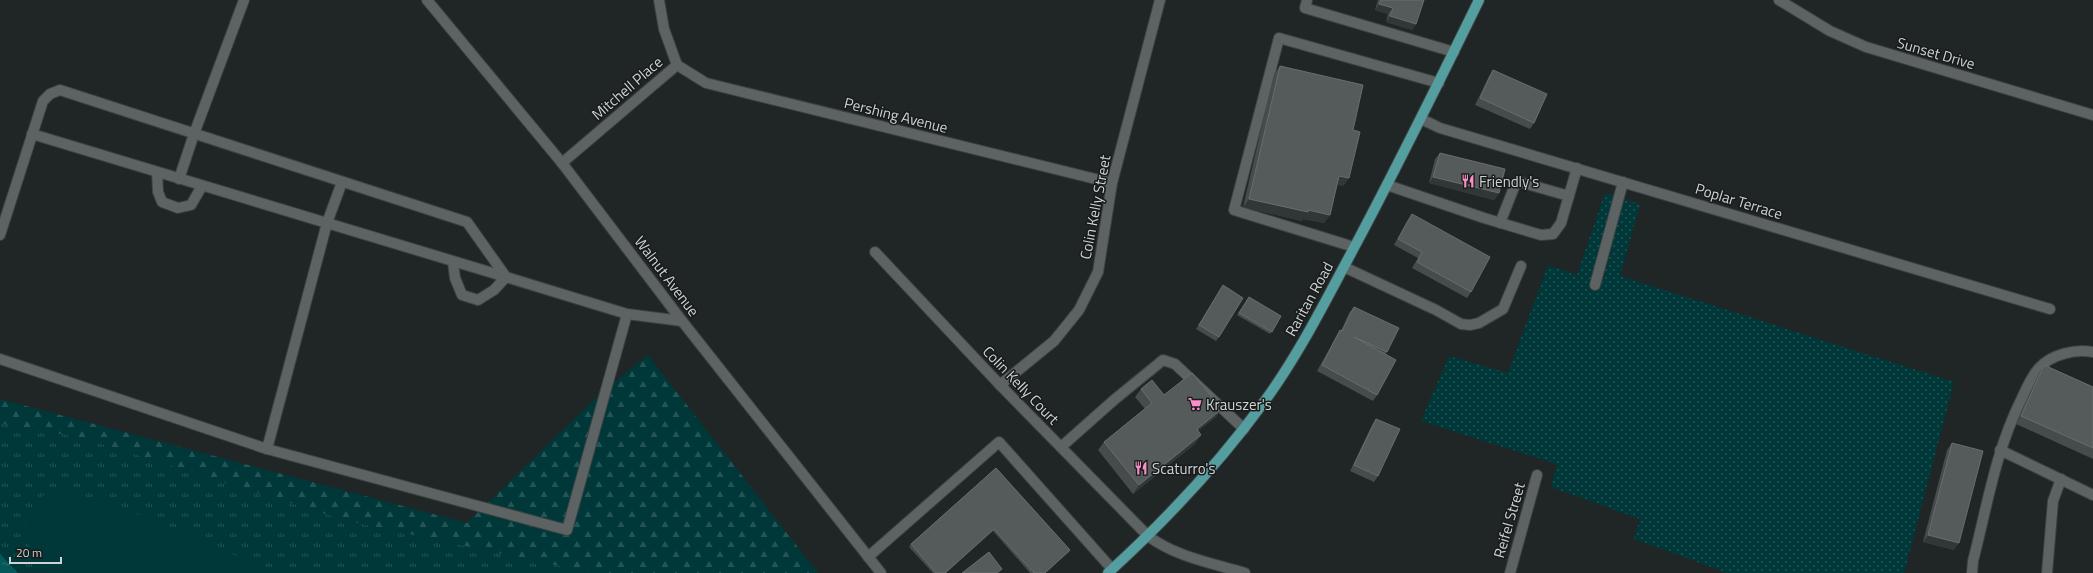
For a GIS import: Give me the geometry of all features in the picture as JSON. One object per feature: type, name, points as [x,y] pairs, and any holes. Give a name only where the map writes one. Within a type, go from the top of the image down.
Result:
[{"type":"main road","name":"Raritan Road","points":[[1110,571],[1148,536],[1207,472],[1244,429],[1284,372],[1321,310],[1387,185],[1479,0]]},
{"type":"street","points":[[179,179],[194,134],[244,0]]},
{"type":"street","name":"Walnut Avenue","points":[[427,0],[562,163],[682,321],[881,573]]},
{"type":"street","name":"Mitchell Place","points":[[562,163],[677,65],[664,29],[659,0]]},
{"type":"street","name":"Colin Kelly Street","points":[[1000,385],[1054,341],[1079,310],[1098,272],[1112,183],[1160,0]]},
{"type":"street","points":[[1307,0],[1305,8],[1454,52]]},
{"type":"street","name":"Sunset Drive","points":[[1779,0],[1830,31],[1866,47],[2093,115]]},
{"type":"street","points":[[1354,247],[1234,210],[1279,38],[1439,83]]},
{"type":"street","name":"Pershing Avenue","points":[[677,65],[706,83],[1112,183]]},
{"type":"street","points":[[0,235],[43,101],[50,94],[60,90],[467,222],[506,277]]},
{"type":"street","name":"Poplar Terrace","points":[[1421,119],[1440,128],[2050,309]]},
{"type":"street","points":[[32,134],[627,314],[682,321]]},
{"type":"street","points":[[1387,185],[1500,223],[1541,235],[1553,234],[1561,224],[1578,168]]},
{"type":"street","points":[[157,172],[158,192],[162,202],[178,208],[191,205],[202,186]]},
{"type":"street","points":[[267,449],[327,224],[342,182]]},
{"type":"street","points":[[1500,223],[1515,185],[1520,182],[1569,196]]},
{"type":"street","points":[[1595,285],[1623,182]]},
{"type":"street","name":"Colin Kelly Court","points":[[875,252],[1000,385],[1148,536],[1167,549],[1244,573]]},
{"type":"street","points":[[453,262],[455,278],[462,295],[478,300],[494,290],[506,277]]},
{"type":"street","points":[[1344,267],[1436,310],[1461,324],[1470,325],[1490,318],[1503,309],[1521,266]]},
{"type":"street","points":[[0,359],[267,449],[567,530],[627,314]]},
{"type":"street","points":[[1972,573],[1973,561],[2000,450],[2011,420],[2028,385],[2040,367],[2047,361],[2078,351],[2093,352]]},
{"type":"street","points":[[1060,447],[1163,360],[1175,364],[1244,429]]},
{"type":"street","points":[[868,557],[999,442],[1110,571]]},
{"type":"street","points":[[2000,450],[2093,495]]},
{"type":"street","name":"Reifel Street","points":[[1510,573],[1537,475]]},
{"type":"street","points":[[2047,573],[2053,501],[2061,479]]},
{"type":"green space","points":[[1605,193],[1640,204],[1620,276],[1954,382],[1904,573],[1728,573],[1634,539],[1640,519],[1551,487],[1557,464],[1421,421],[1449,356],[1508,373],[1548,265],[1577,275]]},
{"type":"green space","points":[[648,355],[818,573],[593,573],[348,521],[73,435],[28,431],[0,423],[0,399],[467,523],[602,392]]},
{"type":"green space","points":[[0,423],[28,431],[73,435],[348,521],[593,573],[0,573]]},
{"type":"green space","points":[[52,492],[62,492],[81,496],[135,513],[194,536],[262,568],[302,571],[325,569],[373,573],[59,573],[36,558],[28,542],[26,523],[33,505],[39,499]]},
{"type":"water","points":[[0,553],[1,555],[18,573],[0,573]]},
{"type":"building","points":[[1381,0],[1424,0],[1416,24],[1390,16],[1393,8],[1379,4]]},
{"type":"building","points":[[1280,66],[1363,85],[1353,130],[1360,132],[1349,178],[1339,176],[1330,215],[1308,210],[1308,212],[1249,199]]},
{"type":"building","points":[[1493,70],[1547,94],[1534,123],[1480,98]]},
{"type":"building","points":[[1440,153],[1505,169],[1499,193],[1433,177]]},
{"type":"building","points":[[1412,214],[1490,257],[1471,292],[1417,262],[1422,252],[1398,239]]},
{"type":"building","points":[[1223,285],[1243,298],[1219,337],[1199,325]]},
{"type":"building","points":[[1249,297],[1281,316],[1272,332],[1239,313]]},
{"type":"building","points":[[1354,307],[1399,328],[1387,352],[1354,337],[1396,360],[1377,395],[1322,365]]},
{"type":"building","points":[[2044,365],[2093,387],[2093,448],[2021,416]]},
{"type":"building","points":[[1192,373],[1222,409],[1197,429],[1201,435],[1139,485],[1104,442],[1152,403],[1141,389],[1152,380],[1164,395]]},
{"type":"building","points":[[1376,419],[1400,429],[1378,476],[1354,465]]},
{"type":"building","points":[[1952,443],[1983,451],[1959,543],[1928,535]]},
{"type":"building","points":[[996,468],[1070,550],[1045,573],[1034,573],[994,529],[945,573],[936,573],[911,544]]},
{"type":"building","points":[[989,552],[1002,569],[997,573],[962,573]]},
{"type":"place","name":"Friendly's","points":[[1468,181]]},
{"type":"place","name":"Krauszer's","points":[[1195,404]]},
{"type":"place","name":"Scaturro's","points":[[1141,468]]}]
